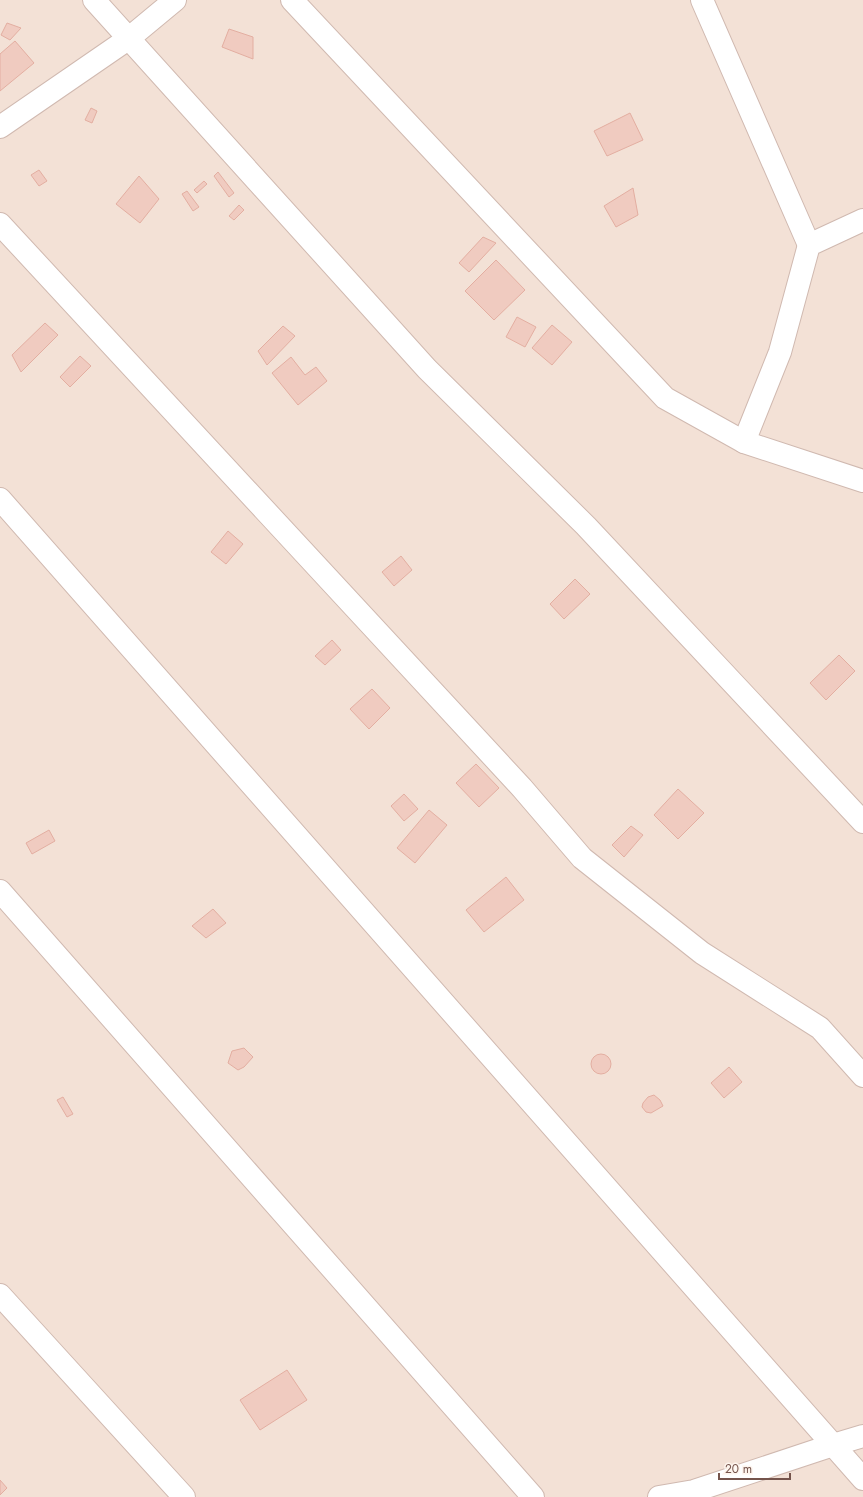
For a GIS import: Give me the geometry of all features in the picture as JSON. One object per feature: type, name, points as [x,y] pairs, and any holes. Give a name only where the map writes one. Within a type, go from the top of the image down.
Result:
[{"type":"street","points":[[94,0],[427,369],[586,526],[863,822]]},
{"type":"street","points":[[0,127],[128,39],[175,0]]},
{"type":"street","points":[[292,0],[665,398],[744,442],[863,481]]},
{"type":"street","points":[[702,0],[809,245],[780,352],[744,442]]},
{"type":"street","points":[[809,245],[863,220]]},
{"type":"street","points":[[0,224],[522,788],[582,858],[702,953],[820,1028],[863,1076]]},
{"type":"street","points":[[0,499],[863,1479]]},
{"type":"street","points":[[0,891],[534,1497]]},
{"type":"street","points":[[0,1295],[173,1494]]},
{"type":"street","points":[[659,1497],[694,1491],[863,1436]]},
{"type":"shaded area","points":[[0,0],[863,0],[863,1497],[0,1497]]},
{"type":"building","points":[[7,23],[21,28],[10,40],[1,35]]},
{"type":"building","points":[[229,29],[253,37],[253,59],[222,47]]},
{"type":"building","points":[[15,41],[34,63],[0,91],[0,54]]},
{"type":"building","points":[[91,108],[97,111],[92,123],[85,120]]},
{"type":"building","points":[[630,113],[643,140],[607,156],[594,131]]},
{"type":"building","points":[[39,170],[47,181],[39,186],[31,175]]},
{"type":"building","points":[[218,172],[234,193],[229,197],[214,176]]},
{"type":"building","points":[[139,176],[159,199],[140,223],[116,204]]},
{"type":"building","points":[[204,181],[207,184],[197,193],[194,190]]},
{"type":"building","points":[[633,188],[638,215],[616,227],[604,206]]},
{"type":"building","points":[[187,191],[199,207],[193,211],[182,194]]},
{"type":"building","points":[[239,205],[244,210],[234,220],[229,216]]},
{"type":"building","points":[[483,237],[496,243],[469,272],[459,263]]},
{"type":"building","points":[[496,260],[525,290],[494,320],[465,291]]},
{"type":"building","points":[[517,317],[536,327],[525,347],[506,337]]},
{"type":"building","points":[[45,323],[58,335],[21,372],[12,355]]},
{"type":"building","points":[[552,325],[572,342],[552,365],[532,348]]},
{"type":"building","points":[[283,326],[295,336],[267,365],[258,351]]},
{"type":"building","points":[[80,356],[91,366],[70,387],[60,377]]},
{"type":"building","points":[[291,357],[305,375],[316,367],[327,381],[298,405],[272,373]]},
{"type":"building","points":[[228,531],[243,544],[226,564],[211,552]]},
{"type":"building","points":[[401,556],[412,570],[394,586],[382,572]]},
{"type":"building","points":[[575,579],[590,594],[564,619],[550,604]]},
{"type":"building","points":[[332,640],[341,650],[325,665],[315,656]]},
{"type":"building","points":[[839,655],[855,671],[826,700],[810,683]]},
{"type":"building","points":[[372,689],[390,708],[369,729],[350,709]]},
{"type":"building","points":[[476,764],[499,788],[479,807],[456,783]]},
{"type":"building","points":[[678,789],[704,813],[678,839],[654,815]]},
{"type":"building","points":[[404,794],[418,809],[404,821],[391,806]]},
{"type":"building","points":[[429,810],[447,825],[415,863],[397,848]]},
{"type":"building","points":[[631,826],[643,835],[624,857],[612,845]]},
{"type":"building","points":[[49,830],[55,841],[32,854],[26,843]]},
{"type":"building","points":[[506,877],[524,900],[484,932],[466,910]]},
{"type":"building","points":[[213,909],[226,923],[206,938],[192,926]]},
{"type":"building","points":[[244,1048],[253,1057],[244,1067],[238,1070],[228,1063],[232,1051]]},
{"type":"building","points":[[601,1054],[608,1057],[611,1064],[608,1071],[601,1074],[594,1071],[591,1064],[594,1057]]},
{"type":"building","points":[[729,1067],[742,1082],[724,1098],[711,1083]]},
{"type":"building","points":[[654,1095],[660,1100],[663,1106],[651,1113],[646,1112],[642,1107],[643,1103],[648,1097]]},
{"type":"building","points":[[63,1097],[73,1114],[67,1117],[57,1100]]},
{"type":"building","points":[[287,1370],[307,1400],[260,1430],[240,1400]]},
{"type":"building","points":[[0,1480],[7,1488],[0,1495]]}]
